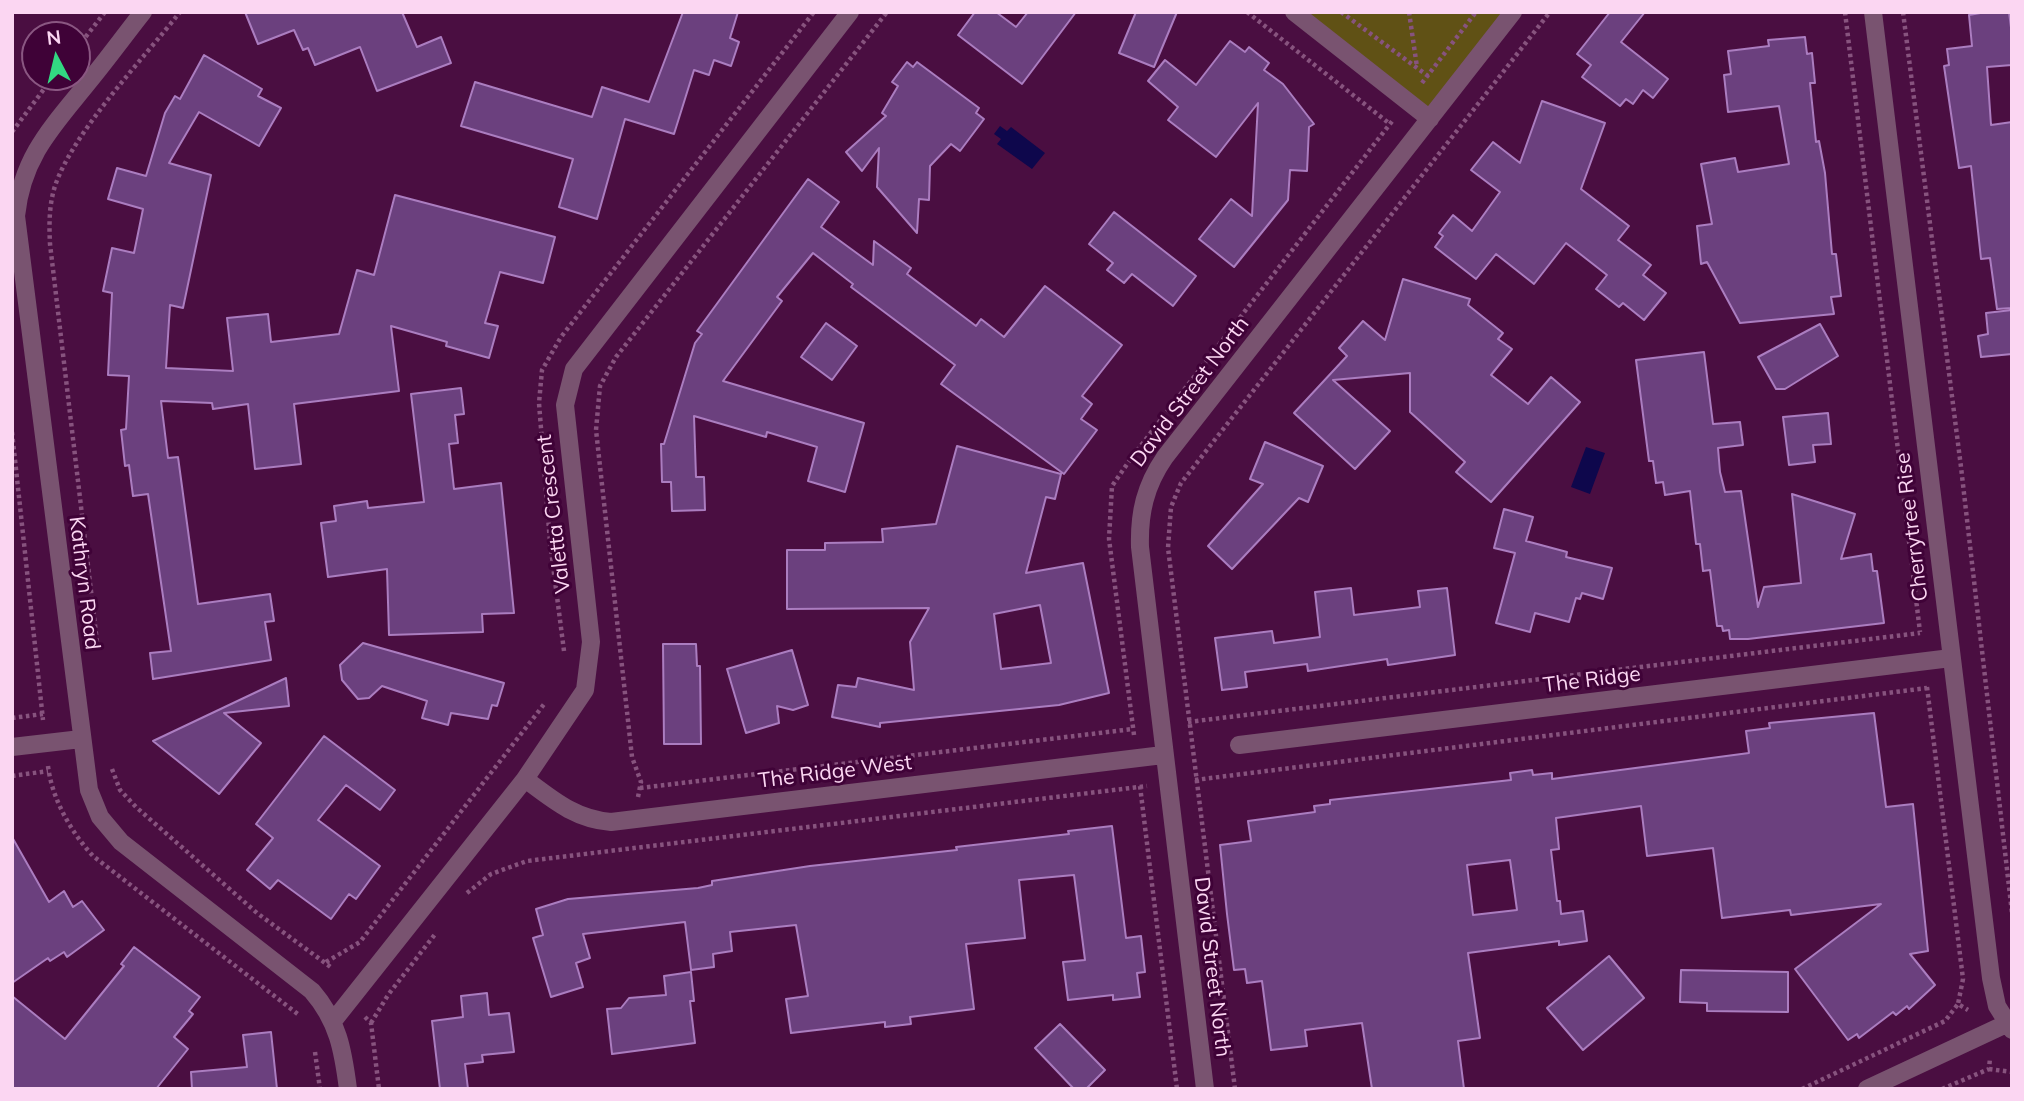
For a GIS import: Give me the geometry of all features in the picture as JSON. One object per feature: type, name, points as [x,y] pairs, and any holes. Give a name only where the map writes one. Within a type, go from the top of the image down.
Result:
[{"type":"street","name":"Kathryn Road","points":[[143,12],[57,119],[32,157],[23,176],[16,216],[81,739],[93,803],[111,832],[138,857],[312,991],[334,1020],[342,1042],[348,1089]]},
{"type":"street","name":"Valetta Crescent","points":[[334,1020],[525,779],[576,708],[585,690],[591,662],[565,405],[575,369],[850,12]]},
{"type":"street","points":[[1294,12],[1430,119]]},
{"type":"street","name":"David Street North","points":[[1205,1089],[1140,547],[1141,517],[1147,487],[1165,457],[1513,12]]},
{"type":"street","name":"Cherrytree Rise","points":[[1873,12],[1991,978],[1997,1006],[2009,1027]]},
{"type":"street","name":"The Ridge","points":[[1239,745],[1951,658]]},
{"type":"street","points":[[12,747],[81,739]]},
{"type":"street","name":"The Ridge West","points":[[525,779],[567,811],[582,818],[611,822],[1163,755]]},
{"type":"street","points":[[1867,1089],[2009,1027]]},
{"type":"path","points":[[91,30],[105,12]]},
{"type":"path","points":[[97,647],[50,244],[50,205],[55,185],[75,146],[180,12]]},
{"type":"path","points":[[635,804],[640,788],[632,757],[596,430],[600,386],[616,357],[887,12]]},
{"type":"path","points":[[1247,12],[1390,124]]},
{"type":"path","points":[[1341,12],[1428,76]]},
{"type":"path","points":[[1409,12],[1417,67]]},
{"type":"path","points":[[1422,83],[1476,12]]},
{"type":"path","points":[[1235,1089],[1168,548],[1171,507],[1181,483],[1550,12]]},
{"type":"path","points":[[1845,12],[1921,640]]},
{"type":"path","points":[[1903,12],[1961,467],[2012,913]]},
{"type":"path","points":[[12,132],[43,91]]},
{"type":"path","points":[[12,432],[43,722]]},
{"type":"path","points":[[1177,723],[1920,632]]},
{"type":"path","points":[[1802,1089],[1945,1021],[1958,1004],[1963,979],[1926,677]]},
{"type":"path","points":[[1184,782],[1927,688]]},
{"type":"path","points":[[12,718],[43,714]]},
{"type":"path","points":[[640,788],[1141,727]]},
{"type":"path","points":[[110,758],[121,790],[136,807],[257,913],[332,968]]},
{"type":"path","points":[[47,759],[48,771],[59,804],[82,844],[93,856],[304,1022]]},
{"type":"path","points":[[12,776],[48,771]]},
{"type":"path","points":[[1139,778],[1177,1089]]},
{"type":"path","points":[[462,901],[491,874],[527,861],[1147,786]]},
{"type":"path","points":[[371,1023],[388,995],[437,932]]},
{"type":"path","points":[[1958,1004],[1968,1010]]},
{"type":"path","points":[[365,1017],[371,1023],[379,1089]]},
{"type":"path","points":[[314,1046],[320,1089]]},
{"type":"path","points":[[1989,1069],[1990,1055]]},
{"type":"path","points":[[1942,1089],[1989,1069],[2012,1072]]},
{"type":"shaded area","points":[[1294,12],[1513,12],[1430,119]]},
{"type":"shaded area","points":[[1000,126],[1007,131],[1011,127],[1045,153],[1032,169],[997,144],[1001,139],[994,134]]},
{"type":"shaded area","points":[[1586,447],[1605,453],[1590,494],[1571,487]]},
{"type":"building","points":[[245,12],[402,12],[417,47],[441,37],[451,63],[377,91],[360,47],[315,65],[308,48],[303,50],[294,30],[258,44]]},
{"type":"building","points":[[683,12],[738,12],[730,38],[739,42],[731,66],[714,60],[709,75],[694,70],[674,134],[625,119],[597,219],[559,207],[573,159],[461,126],[475,82],[592,117],[602,87],[649,102]]},
{"type":"building","points":[[975,12],[996,12],[1016,27],[1028,12],[1076,12],[1022,84],[958,35]]},
{"type":"building","points":[[1136,12],[1177,12],[1154,67],[1119,53]]},
{"type":"building","points":[[1610,12],[1645,12],[1621,42],[1668,79],[1653,98],[1643,90],[1633,104],[1626,99],[1620,106],[1582,77],[1591,65],[1577,54]]},
{"type":"building","points":[[2009,12],[2012,35],[2012,65],[1987,67],[1991,125],[2012,122],[2012,308],[1997,309],[1990,258],[1981,259],[1971,166],[1959,168],[1944,66],[1949,65],[1947,49],[1972,46],[1969,15]]},
{"type":"building","points":[[1805,37],[1807,54],[1812,53],[1815,83],[1810,83],[1816,142],[1819,141],[1825,173],[1832,254],[1836,254],[1841,296],[1831,297],[1834,314],[1740,323],[1707,262],[1701,264],[1697,226],[1712,224],[1701,164],[1735,158],[1738,172],[1789,164],[1779,106],[1728,112],[1724,75],[1731,74],[1728,51],[1769,46],[1768,40]]},
{"type":"building","points":[[1230,41],[1245,52],[1249,47],[1269,63],[1264,70],[1283,84],[1314,124],[1309,127],[1307,171],[1290,170],[1288,200],[1234,267],[1199,239],[1231,199],[1252,216],[1258,103],[1216,157],[1168,120],[1178,107],[1148,81],[1165,60],[1196,85]]},
{"type":"building","points":[[204,55],[262,89],[258,96],[281,108],[259,146],[199,112],[169,163],[211,175],[183,308],[170,305],[166,368],[233,371],[227,318],[268,314],[271,342],[339,334],[357,270],[374,275],[395,195],[555,237],[543,283],[500,272],[485,323],[498,326],[489,358],[446,346],[447,342],[391,326],[399,391],[294,404],[301,464],[255,469],[248,404],[213,409],[212,403],[161,401],[168,458],[178,457],[198,604],[270,594],[274,621],[265,622],[271,660],[153,679],[150,653],[171,651],[148,494],[133,496],[129,465],[125,466],[121,430],[126,429],[129,376],[108,375],[112,293],[103,291],[112,248],[134,253],[143,209],[108,199],[117,168],[146,176],[165,113],[175,96],[180,99]]},
{"type":"building","points":[[907,62],[913,67],[917,62],[979,108],[976,113],[984,119],[960,151],[951,144],[930,166],[929,200],[919,199],[917,233],[877,187],[879,148],[862,171],[846,152],[886,116],[882,113],[898,86],[892,82]]},
{"type":"building","points":[[1542,101],[1605,123],[1581,189],[1629,226],[1618,240],[1651,265],[1643,275],[1666,293],[1644,320],[1623,303],[1619,307],[1596,289],[1607,275],[1566,243],[1534,284],[1496,254],[1476,279],[1435,247],[1443,236],[1439,233],[1453,215],[1472,231],[1500,192],[1471,170],[1493,142],[1520,163]]},
{"type":"building","points":[[808,179],[839,202],[821,227],[873,265],[874,241],[911,268],[907,274],[976,326],[981,319],[1004,337],[1045,286],[1122,345],[1082,396],[1092,404],[1081,419],[1097,430],[1064,474],[941,384],[955,365],[851,287],[853,284],[813,253],[777,297],[782,301],[723,381],[864,423],[845,492],[808,481],[817,447],[767,432],[766,437],[694,416],[696,477],[704,477],[705,510],[672,511],[671,482],[662,482],[661,444],[664,444],[695,343],[702,334],[697,331]]},
{"type":"building","points":[[1114,212],[1196,276],[1173,306],[1132,274],[1124,283],[1107,270],[1113,263],[1089,244]]},
{"type":"building","points":[[1403,279],[1470,299],[1468,305],[1503,333],[1498,339],[1512,349],[1491,375],[1528,404],[1551,377],[1580,402],[1491,502],[1456,472],[1465,462],[1410,412],[1410,373],[1333,380],[1390,431],[1355,469],[1294,413],[1347,356],[1339,348],[1363,321],[1385,340]]},
{"type":"building","points":[[2012,310],[2012,354],[1981,357],[1978,336],[1988,334],[1986,313]]},
{"type":"building","points":[[826,323],[857,346],[832,380],[801,357]]},
{"type":"building","points":[[1820,324],[1838,356],[1785,389],[1776,389],[1758,357]]},
{"type":"building","points":[[1704,352],[1713,424],[1740,422],[1743,445],[1718,448],[1720,472],[1725,492],[1741,491],[1758,607],[1764,587],[1801,583],[1792,494],[1855,514],[1841,559],[1871,554],[1873,571],[1877,571],[1884,623],[1748,639],[1730,639],[1729,630],[1723,631],[1722,626],[1717,626],[1710,570],[1703,571],[1700,544],[1696,544],[1690,491],[1665,495],[1663,482],[1656,483],[1653,461],[1649,461],[1636,360]]},
{"type":"building","points":[[461,388],[464,414],[455,415],[458,443],[449,444],[454,489],[501,483],[514,613],[482,614],[483,632],[389,635],[387,569],[328,577],[321,523],[336,521],[334,506],[367,501],[368,508],[424,502],[411,394]]},
{"type":"building","points":[[1828,413],[1831,444],[1813,445],[1815,462],[1789,465],[1783,417]]},
{"type":"building","points":[[1265,442],[1323,466],[1308,502],[1299,498],[1232,569],[1208,546],[1263,484],[1250,479]]},
{"type":"building","points":[[957,446],[1061,474],[1055,499],[1046,497],[1026,573],[1083,563],[1109,693],[1059,705],[880,723],[880,727],[832,717],[838,685],[856,687],[858,678],[914,690],[910,642],[929,608],[787,609],[787,550],[825,550],[825,543],[883,542],[882,529],[936,524]],"holes":[[[1040,605],[1051,663],[1001,669],[994,614]]]},
{"type":"building","points":[[1504,509],[1533,517],[1526,541],[1567,552],[1566,557],[1612,568],[1603,599],[1582,593],[1580,599],[1576,598],[1569,622],[1535,613],[1530,632],[1496,623],[1515,553],[1494,548]]},
{"type":"building","points":[[1351,588],[1354,615],[1420,607],[1418,591],[1447,588],[1455,655],[1388,665],[1387,659],[1308,671],[1307,664],[1245,672],[1247,687],[1222,690],[1215,638],[1272,631],[1274,643],[1320,637],[1315,592]]},
{"type":"building","points":[[363,643],[504,683],[497,706],[492,705],[488,719],[451,713],[448,725],[422,718],[427,701],[382,686],[369,698],[358,699],[342,680],[340,665]]},
{"type":"building","points":[[663,644],[696,644],[697,666],[700,666],[701,744],[664,744]]},
{"type":"building","points":[[792,650],[808,705],[793,710],[777,706],[779,723],[746,733],[727,669]]},
{"type":"building","points":[[286,678],[289,706],[224,713],[261,743],[219,794],[153,741]]},
{"type":"building","points":[[1874,713],[1886,807],[1913,804],[1928,951],[1910,954],[1935,985],[1909,1009],[1907,1006],[1896,1015],[1893,1012],[1859,1038],[1857,1034],[1848,1040],[1795,969],[1881,904],[1791,915],[1790,910],[1722,918],[1713,848],[1647,856],[1641,806],[1556,818],[1559,849],[1551,850],[1557,901],[1560,901],[1561,914],[1583,911],[1587,941],[1559,945],[1559,941],[1468,953],[1480,1038],[1458,1041],[1464,1089],[1372,1089],[1362,1023],[1305,1030],[1307,1046],[1271,1050],[1262,981],[1247,983],[1245,969],[1234,970],[1220,845],[1251,841],[1248,821],[1315,812],[1314,806],[1330,804],[1330,800],[1511,780],[1510,773],[1532,770],[1533,775],[1552,773],[1552,779],[1749,753],[1746,731],[1770,728],[1769,723]],"holes":[[[1510,860],[1517,910],[1473,915],[1467,865]]]},
{"type":"building","points":[[324,736],[395,790],[380,810],[346,785],[318,820],[380,866],[356,899],[349,894],[331,919],[278,880],[270,889],[247,870],[273,838],[256,824]]},
{"type":"building","points":[[1112,826],[1126,938],[1141,936],[1145,972],[1137,973],[1140,997],[1113,1000],[1113,995],[1068,1000],[1063,962],[1085,960],[1074,875],[1019,880],[1025,938],[966,944],[974,1009],[910,1017],[911,1024],[885,1027],[885,1022],[791,1033],[786,999],[808,996],[796,925],[730,932],[732,951],[713,954],[714,967],[691,970],[685,922],[583,934],[590,958],[576,963],[583,987],[551,997],[533,938],[543,935],[536,909],[568,899],[698,888],[712,885],[712,881],[810,866],[957,850],[956,847],[1069,834],[1068,831]]},
{"type":"building","points":[[12,837],[49,902],[64,891],[73,907],[82,901],[104,930],[67,957],[64,952],[50,961],[48,958],[12,983]]},
{"type":"building","points":[[134,947],[200,997],[189,1011],[193,1014],[174,1037],[188,1049],[156,1089],[12,1089],[12,996],[65,1039],[124,966],[121,964]]},
{"type":"building","points":[[1609,956],[1644,998],[1583,1050],[1547,1008]]},
{"type":"building","points":[[1681,970],[1788,972],[1788,1012],[1707,1011],[1707,1003],[1680,1002]]},
{"type":"building","points":[[691,972],[694,1001],[690,1001],[695,1043],[612,1054],[607,1009],[621,1008],[629,998],[666,995],[664,976]]},
{"type":"building","points":[[487,993],[489,1015],[509,1013],[514,1052],[482,1055],[483,1062],[465,1064],[468,1089],[440,1089],[432,1021],[463,1017],[461,996]]},
{"type":"building","points":[[1060,1024],[1105,1070],[1086,1089],[1074,1089],[1035,1048]]},
{"type":"building","points":[[271,1032],[277,1089],[192,1089],[191,1072],[247,1067],[243,1035]]}]
